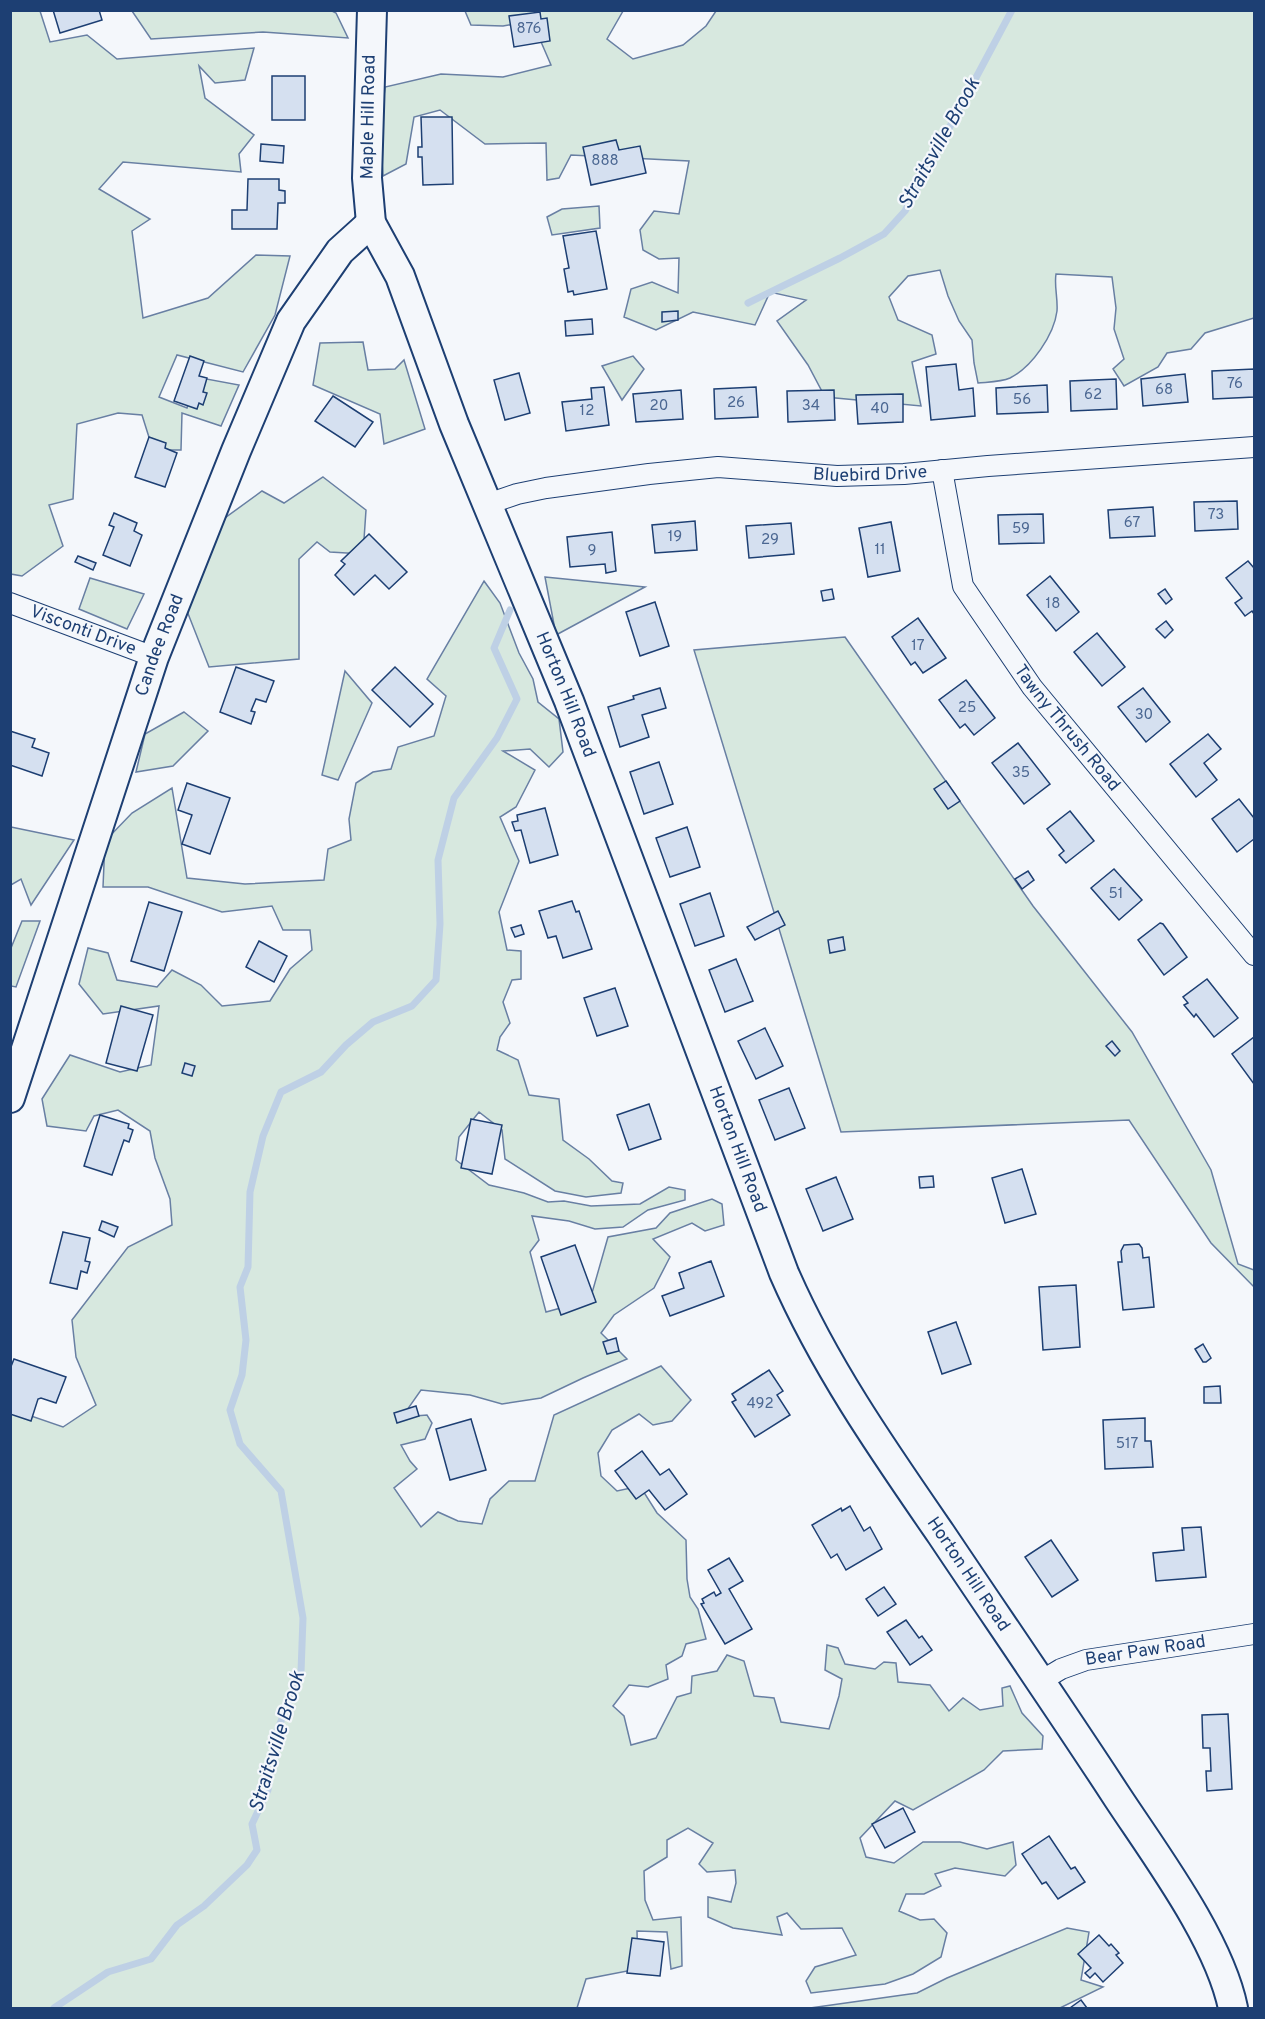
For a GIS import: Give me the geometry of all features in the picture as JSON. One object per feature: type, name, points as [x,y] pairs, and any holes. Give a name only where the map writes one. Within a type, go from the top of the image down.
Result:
[{"type":"street","name":"Maple Hill Road","points":[[371,224],[367,178],[372,10]]},
{"type":"street","name":"Horton Hill Road","points":[[371,224],[400,276],[454,424],[569,700],[749,1183],[802,1314],[823,1354],[858,1410],[1041,1681],[1190,1910],[1218,1963],[1233,2008]]},
{"type":"street","name":"Candee Road","points":[[10,1098],[154,657],[236,451],[291,321],[340,251],[371,224]]},
{"type":"street","name":"Bluebird Drive","points":[[488,504],[517,494],[546,488],[718,467],[837,476],[904,474],[1254,447]]},
{"type":"street","name":"Tawny Thrush Road","points":[[942,470],[963,586],[1032,687],[1254,955]]},
{"type":"street","name":"Visconti Drive","points":[[10,603],[154,657]]},
{"type":"street","name":"Bear Paw Road","points":[[1041,1681],[1061,1669],[1086,1660],[1254,1634]]},
{"type":"shaded area","points":[[11,11],[40,11],[50,42],[87,35],[117,59],[254,48],[245,80],[215,83],[199,66],[205,98],[254,135],[239,154],[241,172],[123,162],[99,189],[150,219],[132,231],[143,318],[208,298],[256,255],[290,256],[275,315],[243,372],[177,355],[159,397],[187,408],[196,377],[239,385],[221,426],[182,413],[181,450],[153,450],[142,415],[118,413],[77,424],[73,499],[49,505],[63,546],[22,576],[11,574]]},
{"type":"shaded area","points":[[132,11],[332,11],[336,13],[348,38],[263,32],[151,39]]},
{"type":"shaded area","points":[[465,11],[623,11],[607,39],[633,59],[683,45],[706,26],[716,11],[1254,11],[1254,318],[1205,333],[1191,349],[1167,353],[1158,367],[1124,386],[1113,369],[1124,359],[1114,329],[1116,308],[1112,277],[1056,274],[1057,311],[1047,340],[1041,349],[1026,366],[1010,378],[978,383],[972,340],[959,321],[940,270],[908,276],[889,297],[898,320],[932,335],[936,354],[912,362],[921,406],[825,397],[808,365],[777,321],[806,300],[770,292],[755,325],[693,312],[656,330],[624,317],[631,289],[652,282],[678,293],[679,258],[659,259],[643,250],[640,230],[654,211],[679,214],[689,161],[571,155],[559,178],[547,180],[546,143],[485,144],[440,110],[414,117],[406,164],[383,176],[380,132],[385,87],[441,74],[503,77],[551,65],[532,21],[503,26],[471,25]]},
{"type":"shaded area","points":[[599,206],[600,228],[552,235],[547,217],[562,209]]},
{"type":"shaded area","points":[[363,342],[368,370],[395,369],[404,360],[425,429],[384,444],[380,414],[313,385],[320,343]]},
{"type":"shaded area","points":[[633,356],[644,369],[622,400],[602,366]]},
{"type":"shaded area","points":[[323,477],[366,510],[363,554],[330,552],[317,542],[299,559],[299,659],[209,667],[187,611],[218,523],[262,491],[284,503]]},
{"type":"shaded area","points":[[545,577],[645,587],[556,635]]},
{"type":"shaded area","points":[[90,578],[144,594],[127,629],[79,609]]},
{"type":"shaded area","points":[[484,581],[500,603],[519,653],[533,679],[538,702],[559,719],[563,752],[549,767],[530,749],[503,751],[535,770],[516,807],[500,817],[519,861],[499,912],[507,950],[521,951],[521,979],[512,980],[503,1002],[510,1023],[500,1037],[497,1050],[518,1060],[529,1095],[559,1099],[563,1140],[589,1159],[612,1181],[623,1183],[621,1193],[586,1197],[555,1191],[505,1159],[502,1130],[479,1112],[459,1137],[456,1160],[489,1185],[524,1193],[548,1202],[564,1201],[591,1206],[640,1204],[669,1187],[685,1190],[685,1200],[648,1210],[623,1227],[595,1229],[569,1221],[532,1216],[539,1240],[530,1252],[546,1312],[590,1300],[608,1237],[656,1228],[670,1213],[712,1199],[722,1204],[724,1225],[705,1231],[692,1223],[653,1239],[670,1257],[654,1288],[614,1315],[601,1333],[627,1359],[541,1398],[502,1404],[470,1395],[421,1390],[402,1417],[427,1415],[432,1423],[425,1439],[401,1445],[417,1469],[394,1488],[421,1527],[438,1512],[458,1521],[482,1524],[490,1499],[509,1481],[535,1481],[554,1415],[661,1366],[691,1400],[672,1421],[653,1425],[639,1414],[612,1430],[598,1453],[601,1476],[617,1491],[640,1486],[657,1513],[686,1540],[690,1597],[698,1609],[706,1639],[686,1644],[682,1656],[666,1665],[668,1679],[648,1687],[629,1685],[613,1706],[624,1716],[631,1745],[656,1738],[677,1697],[691,1693],[692,1676],[717,1671],[727,1655],[744,1661],[754,1696],[774,1698],[781,1722],[829,1729],[842,1679],[825,1670],[827,1645],[838,1648],[845,1664],[875,1669],[884,1662],[896,1663],[898,1682],[930,1685],[949,1711],[963,1698],[980,1710],[1003,1706],[1002,1688],[1010,1686],[1022,1713],[1043,1736],[1042,1749],[1003,1751],[984,1770],[913,1810],[895,1801],[860,1838],[866,1857],[894,1863],[923,1842],[960,1842],[987,1849],[1013,1842],[1016,1865],[1005,1876],[955,1868],[935,1874],[941,1886],[924,1894],[906,1894],[899,1911],[920,1920],[934,1919],[947,1933],[941,1957],[913,1974],[885,1984],[811,1993],[806,1981],[815,1967],[856,1955],[842,1928],[801,1929],[787,1913],[777,1917],[782,1935],[733,1928],[708,1917],[708,1897],[731,1902],[736,1883],[735,1870],[707,1872],[699,1864],[713,1843],[688,1828],[667,1840],[667,1857],[644,1871],[645,1900],[653,1920],[681,1917],[682,1966],[671,1969],[667,1932],[637,1931],[638,1969],[586,1979],[577,2008],[11,2008],[11,1409],[63,1427],[96,1405],[76,1357],[72,1320],[128,1247],[172,1225],[170,1199],[155,1158],[150,1131],[118,1110],[94,1116],[86,1131],[47,1126],[42,1099],[70,1055],[120,1072],[151,1065],[159,1006],[103,1014],[79,984],[88,948],[108,953],[117,980],[157,987],[172,970],[201,985],[222,1006],[270,1001],[290,969],[312,950],[310,930],[283,930],[272,906],[222,912],[148,887],[103,887],[105,841],[132,813],[172,788],[187,878],[245,884],[324,880],[328,849],[351,840],[349,819],[356,783],[373,772],[391,769],[398,747],[434,736],[446,696],[427,679]]},
{"type":"shaded area","points":[[845,637],[1033,906],[1132,1032],[1211,1170],[1238,1264],[1254,1270],[1254,1287],[1211,1243],[1129,1120],[841,1132],[694,650]]},
{"type":"shaded area","points":[[345,671],[372,703],[338,780],[322,775]]},
{"type":"shaded area","points":[[184,712],[208,731],[173,766],[136,772],[145,734]]},
{"type":"shaded area","points":[[11,827],[74,840],[31,905],[21,879],[11,885]]},
{"type":"shaded area","points":[[22,921],[40,921],[16,987],[11,986],[11,948]]},
{"type":"shaded area","points":[[1067,1928],[1089,1932],[1081,1980],[1103,1987],[1060,2008],[810,2008],[917,1993],[947,1978]]},
{"type":"building","points":[[53,10],[99,10],[102,20],[60,33]]},
{"type":"building","points":[[540,12],[541,19],[547,18],[550,41],[514,47],[509,16]]},
{"type":"building","points":[[272,76],[305,76],[305,120],[272,120]]},
{"type":"building","points":[[421,117],[452,117],[453,184],[423,185],[422,157],[418,157],[418,147],[422,147]]},
{"type":"building","points":[[616,140],[619,150],[640,146],[646,173],[591,185],[583,147]]},
{"type":"building","points":[[261,144],[284,146],[283,163],[260,161]]},
{"type":"building","points":[[248,179],[279,179],[279,190],[285,191],[285,203],[278,203],[277,229],[232,229],[232,210],[247,210]]},
{"type":"building","points":[[596,231],[607,289],[574,295],[573,291],[568,292],[564,269],[569,268],[563,236]]},
{"type":"building","points":[[678,311],[678,320],[662,322],[662,312]]},
{"type":"building","points":[[592,319],[593,334],[566,336],[565,321]]},
{"type":"building","points":[[190,356],[204,361],[199,376],[207,378],[203,392],[207,393],[203,405],[199,403],[197,409],[174,401]]},
{"type":"building","points":[[956,364],[959,390],[973,388],[975,416],[931,420],[926,367]]},
{"type":"building","points":[[1254,369],[1254,397],[1213,399],[1212,371]]},
{"type":"building","points":[[519,373],[530,413],[505,420],[494,380]]},
{"type":"building","points":[[1185,374],[1188,402],[1143,406],[1141,379]]},
{"type":"building","points":[[1116,379],[1117,409],[1071,411],[1070,381]]},
{"type":"building","points":[[1047,385],[1048,412],[997,414],[996,388]]},
{"type":"building","points":[[604,387],[609,425],[566,431],[562,402],[592,399],[591,388]]},
{"type":"building","points":[[756,387],[758,417],[715,419],[714,389]]},
{"type":"building","points":[[681,390],[683,419],[636,422],[633,394]]},
{"type":"building","points":[[834,390],[835,420],[788,422],[787,391]]},
{"type":"building","points":[[903,394],[903,422],[858,424],[856,395]]},
{"type":"building","points":[[333,396],[373,422],[355,447],[315,421]]},
{"type":"building","points":[[149,437],[166,443],[165,448],[177,453],[165,487],[135,477]]},
{"type":"building","points":[[1237,501],[1238,529],[1195,531],[1194,502]]},
{"type":"building","points":[[1153,507],[1155,536],[1110,538],[1108,510]]},
{"type":"building","points":[[114,513],[137,523],[134,531],[142,535],[130,566],[103,555],[114,527],[109,525]]},
{"type":"building","points":[[1043,514],[1044,543],[999,544],[998,515]]},
{"type":"building","points":[[695,521],[697,550],[655,553],[652,525]]},
{"type":"building","points":[[891,522],[900,571],[868,577],[859,528]]},
{"type":"building","points":[[791,523],[794,554],[749,558],[746,526]]},
{"type":"building","points":[[612,532],[616,571],[606,573],[605,564],[570,567],[567,537]]},
{"type":"building","points":[[369,534],[407,572],[389,589],[375,575],[354,595],[335,575],[345,564],[341,561]]},
{"type":"building","points":[[78,556],[96,563],[93,570],[75,562]]},
{"type":"building","points":[[1248,561],[1254,568],[1254,614],[1252,611],[1245,616],[1235,603],[1242,598],[1226,578]]},
{"type":"building","points":[[1050,576],[1079,612],[1056,631],[1027,595]]},
{"type":"building","points":[[832,589],[834,599],[823,601],[821,591]]},
{"type":"building","points":[[1165,589],[1172,599],[1166,604],[1158,594]]},
{"type":"building","points":[[655,602],[669,646],[640,656],[626,612]]},
{"type":"building","points":[[918,618],[946,658],[923,673],[915,662],[911,665],[892,637]]},
{"type":"building","points":[[1166,621],[1173,630],[1165,638],[1156,629]]},
{"type":"building","points":[[1097,633],[1125,667],[1102,686],[1074,652]]},
{"type":"building","points":[[236,667],[274,681],[266,702],[256,699],[251,711],[255,712],[251,724],[220,712]]},
{"type":"building","points":[[395,667],[433,704],[410,727],[372,690]]},
{"type":"building","points":[[966,680],[995,718],[974,735],[965,724],[960,728],[939,700]]},
{"type":"building","points":[[660,688],[666,708],[642,715],[649,737],[620,747],[608,707]]},
{"type":"building","points":[[1143,688],[1170,722],[1146,742],[1118,707]]},
{"type":"building","points":[[10,731],[35,739],[32,747],[49,753],[42,776],[10,765]]},
{"type":"building","points":[[1208,734],[1221,749],[1204,763],[1217,780],[1196,797],[1170,764]]},
{"type":"building","points":[[1018,743],[1050,784],[1024,804],[992,763]]},
{"type":"building","points":[[659,762],[673,804],[644,814],[630,772]]},
{"type":"building","points":[[946,781],[960,801],[948,809],[934,789]]},
{"type":"building","points":[[187,783],[230,798],[210,854],[182,844],[192,815],[178,810]]},
{"type":"building","points":[[1239,799],[1254,818],[1254,839],[1237,852],[1212,819]]},
{"type":"building","points":[[545,808],[558,855],[530,863],[521,830],[515,831],[512,822],[518,821],[517,815]]},
{"type":"building","points":[[1070,811],[1094,841],[1066,863],[1059,855],[1064,851],[1047,829]]},
{"type":"building","points":[[687,827],[700,867],[670,877],[656,838]]},
{"type":"building","points":[[1114,869],[1142,900],[1119,920],[1091,888]]},
{"type":"building","points":[[1028,871],[1034,880],[1022,889],[1015,879]]},
{"type":"building","points":[[710,893],[724,936],[695,946],[680,904]]},
{"type":"building","points":[[572,901],[576,912],[579,911],[592,949],[563,958],[556,936],[548,938],[539,911]]},
{"type":"building","points":[[149,902],[182,912],[164,971],[131,961]]},
{"type":"building","points":[[778,911],[785,925],[755,940],[747,927]]},
{"type":"building","points":[[1160,923],[1187,957],[1164,975],[1138,940]]},
{"type":"building","points":[[521,925],[524,934],[515,937],[511,928]]},
{"type":"building","points":[[843,937],[845,950],[830,953],[828,940]]},
{"type":"building","points":[[259,941],[287,956],[274,982],[246,967]]},
{"type":"building","points":[[736,959],[753,1001],[725,1012],[709,970]]},
{"type":"building","points":[[1207,979],[1238,1018],[1214,1037],[1196,1014],[1194,1017],[1184,1005],[1188,1003],[1183,997]]},
{"type":"building","points":[[615,988],[628,1026],[597,1036],[584,998]]},
{"type":"building","points":[[121,1006],[153,1015],[137,1071],[106,1063]]},
{"type":"building","points":[[765,1028],[783,1066],[756,1079],[738,1041]]},
{"type":"building","points":[[1254,1037],[1254,1084],[1232,1054]]},
{"type":"building","points":[[1112,1041],[1120,1051],[1115,1056],[1106,1046]]},
{"type":"building","points":[[185,1063],[195,1066],[192,1076],[182,1073]]},
{"type":"building","points":[[789,1088],[805,1128],[775,1140],[759,1100]]},
{"type":"building","points":[[649,1104],[661,1139],[629,1150],[617,1115]]},
{"type":"building","points":[[100,1115],[129,1124],[128,1128],[133,1130],[129,1142],[124,1140],[112,1175],[84,1166]]},
{"type":"building","points":[[471,1119],[502,1125],[492,1174],[461,1168]]},
{"type":"building","points":[[1022,1169],[1036,1214],[1005,1223],[992,1178]]},
{"type":"building","points":[[933,1176],[934,1187],[920,1188],[919,1177]]},
{"type":"building","points":[[836,1177],[853,1219],[823,1231],[806,1189]]},
{"type":"building","points":[[102,1221],[118,1227],[114,1237],[99,1230]]},
{"type":"building","points":[[63,1232],[90,1238],[85,1261],[90,1262],[87,1273],[81,1271],[77,1289],[50,1283]]},
{"type":"building","points":[[1139,1244],[1143,1258],[1149,1257],[1154,1307],[1123,1310],[1118,1262],[1122,1262],[1121,1251],[1124,1245]]},
{"type":"building","points":[[575,1245],[596,1302],[561,1315],[541,1257]]},
{"type":"building","points":[[711,1261],[724,1296],[670,1316],[662,1296],[684,1288],[679,1273]]},
{"type":"building","points":[[1076,1285],[1080,1347],[1043,1350],[1039,1287]]},
{"type":"building","points":[[956,1322],[971,1364],[942,1374],[928,1332]]},
{"type":"building","points":[[616,1338],[619,1351],[607,1354],[603,1342]]},
{"type":"building","points":[[1203,1344],[1211,1358],[1206,1362],[1203,1362],[1195,1349]]},
{"type":"building","points":[[14,1359],[66,1377],[56,1403],[38,1399],[31,1421],[10,1414],[10,1369]]},
{"type":"building","points":[[769,1370],[783,1391],[777,1395],[790,1415],[755,1437],[732,1402],[736,1400],[732,1394]]},
{"type":"building","points":[[1220,1386],[1221,1403],[1204,1403],[1204,1387]]},
{"type":"building","points":[[416,1406],[419,1416],[397,1423],[394,1413]]},
{"type":"building","points":[[1145,1418],[1145,1441],[1151,1441],[1153,1467],[1105,1469],[1103,1420]]},
{"type":"building","points":[[471,1419],[486,1470],[450,1480],[436,1429]]},
{"type":"building","points":[[642,1451],[660,1475],[669,1469],[687,1494],[665,1510],[649,1490],[636,1499],[615,1471]]},
{"type":"building","points":[[850,1506],[864,1531],[870,1527],[882,1549],[846,1570],[837,1554],[831,1558],[812,1525],[841,1508],[842,1511]]},
{"type":"building","points":[[1201,1527],[1206,1577],[1156,1581],[1153,1553],[1184,1550],[1182,1528]]},
{"type":"building","points":[[1051,1540],[1078,1580],[1052,1597],[1025,1557]]},
{"type":"building","points":[[729,1558],[743,1581],[729,1589],[752,1629],[725,1644],[701,1604],[704,1603],[702,1599],[714,1592],[716,1596],[721,1593],[708,1570]]},
{"type":"building","points":[[884,1587],[896,1604],[878,1616],[866,1599]]},
{"type":"building","points":[[906,1620],[919,1638],[922,1636],[932,1650],[910,1665],[887,1632]]},
{"type":"building","points":[[1228,1714],[1232,1789],[1207,1791],[1206,1771],[1211,1771],[1210,1748],[1203,1748],[1202,1715]]},
{"type":"building","points":[[903,1808],[915,1832],[885,1848],[872,1824]]},
{"type":"building","points":[[1049,1836],[1071,1869],[1075,1867],[1085,1882],[1058,1899],[1046,1882],[1042,1884],[1022,1854]]},
{"type":"building","points":[[1099,1935],[1119,1953],[1116,1955],[1123,1963],[1103,1982],[1095,1973],[1090,1978],[1085,1973],[1091,1968],[1078,1954]]},
{"type":"building","points":[[632,1938],[664,1942],[660,1976],[627,1973]]},
{"type":"building","points":[[1081,2000],[1087,2008],[1070,2008]]},
{"type":"waterway","name":"Straitsville Brook","points":[[748,303],[884,234],[905,211],[1012,10]]},
{"type":"waterway","name":"Straitsville Brook","points":[[54,2008],[108,1972],[151,1959],[177,1925],[204,1906],[247,1865],[257,1850],[252,1824],[268,1790],[277,1731],[301,1672],[303,1618],[281,1491],[240,1444],[230,1410],[242,1375],[246,1340],[240,1287],[248,1267],[250,1192],[263,1136],[281,1092],[321,1072],[346,1045],[373,1022],[412,1006],[436,980],[440,924],[438,860],[454,798],[497,738],[517,699],[494,648],[510,610]]}]
